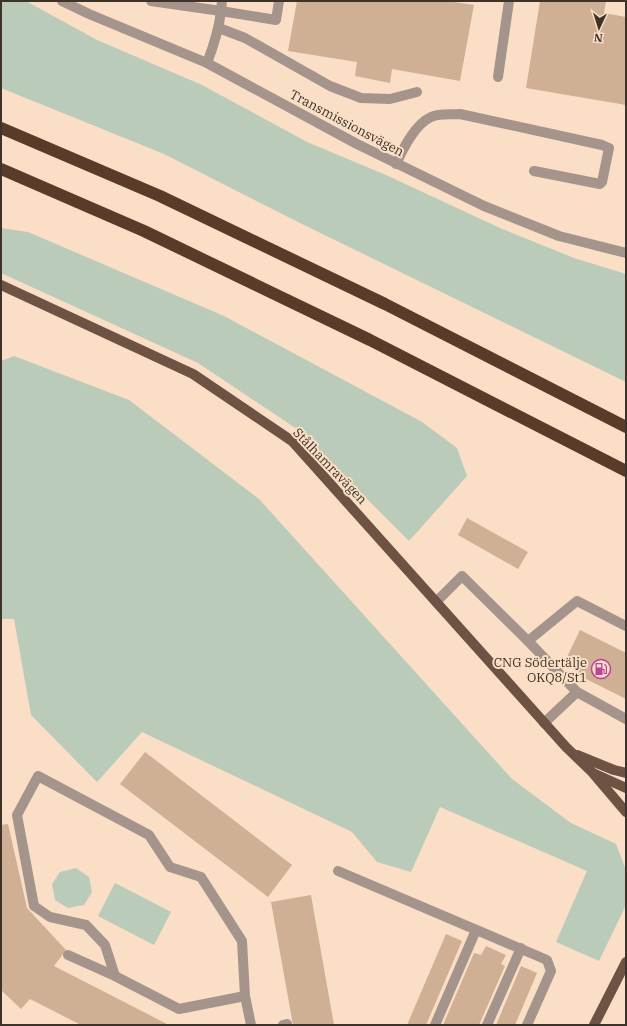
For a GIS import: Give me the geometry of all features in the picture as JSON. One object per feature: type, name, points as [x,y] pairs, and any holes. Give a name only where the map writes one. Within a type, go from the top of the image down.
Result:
[{"type":"highway","points":[[1,128],[174,202],[385,304],[626,427]]},
{"type":"highway","points":[[1,169],[144,231],[363,336],[626,471]]},
{"type":"main road","name":"Stålhamravägen","points":[[1,285],[193,374],[292,441],[544,723],[592,772],[626,812]]},
{"type":"main road","name":"Stålhamravägen","points":[[573,754],[614,770],[626,773]]},
{"type":"main road","name":"Stålhamravägen","points":[[592,772],[626,788]]},
{"type":"main road","points":[[594,1025],[625,962]]},
{"type":"street","name":"Transmissionsvägen","points":[[62,1],[89,14],[207,63],[396,164],[484,206],[559,236],[626,253]]},
{"type":"street","points":[[151,1],[221,6],[276,20],[279,1]]},
{"type":"street","points":[[498,77],[509,1]]},
{"type":"street","points":[[207,63],[219,28],[221,6]]},
{"type":"street","points":[[219,28],[245,38],[330,86],[361,98],[390,99],[417,92]]},
{"type":"street","points":[[396,164],[403,148],[416,130],[432,117],[441,115],[460,114],[602,145],[609,148],[602,182],[600,184],[534,171]]},
{"type":"street","points":[[436,602],[462,576],[577,692],[626,719]]},
{"type":"street","points":[[528,641],[577,601],[626,626]]},
{"type":"street","points":[[544,723],[577,692]]},
{"type":"street","points":[[115,976],[105,945],[86,925],[50,917],[34,906],[17,815],[38,776],[149,836],[170,867],[201,877],[242,941],[245,996],[251,1025]]},
{"type":"street","points":[[338,871],[547,960],[551,971],[527,1025]]},
{"type":"street","points":[[434,1025],[476,930]]},
{"type":"street","points":[[487,1025],[521,948]]},
{"type":"street","points":[[68,955],[115,976],[179,1009],[245,996]]},
{"type":"green space","points":[[1,1],[26,1],[97,40],[202,85],[307,142],[386,175],[500,228],[574,258],[626,274],[626,382],[302,224],[164,154],[1,88]]},
{"type":"green space","points":[[1,228],[28,232],[224,316],[422,422],[457,448],[467,476],[409,541],[297,429],[198,363],[1,273]]},
{"type":"green space","points":[[14,356],[129,400],[259,499],[512,779],[571,823],[616,844],[626,870],[626,905],[599,961],[556,942],[587,871],[440,807],[411,872],[377,862],[352,832],[142,732],[97,782],[31,715],[14,619],[1,619],[1,361]]},
{"type":"green space","points":[[76,868],[89,877],[92,892],[84,905],[68,908],[55,900],[52,884],[60,872]]},
{"type":"green space","points":[[115,883],[171,912],[154,945],[98,916]]},
{"type":"building","points":[[297,1],[448,1],[474,5],[460,81],[392,69],[390,83],[355,76],[357,62],[288,51]]},
{"type":"building","points":[[540,1],[606,1],[604,13],[626,17],[626,105],[526,88]]},
{"type":"building","points":[[467,518],[528,552],[518,569],[458,535]]},
{"type":"building","name":"CNG Södertälje OKQ8/St1","points":[[580,630],[626,653],[626,699],[574,673],[578,665],[566,659]]},
{"type":"building","points":[[145,752],[292,865],[268,897],[120,784]]},
{"type":"building","points":[[8,824],[27,908],[66,950],[54,966],[169,1025],[81,1025],[30,999],[21,1009],[1,990],[1,825]]},
{"type":"building","points":[[311,895],[334,1025],[293,1025],[271,902]]},
{"type":"building","points":[[446,934],[462,941],[426,1025],[407,1025]]},
{"type":"building","points":[[486,946],[506,955],[501,964],[505,966],[479,1025],[443,1025],[474,953],[481,955]]},
{"type":"building","points":[[521,966],[537,973],[515,1025],[496,1025]]},
{"type":"place","name":"CNG Södertälje OKQ8/St1","points":[[601,669]]}]
